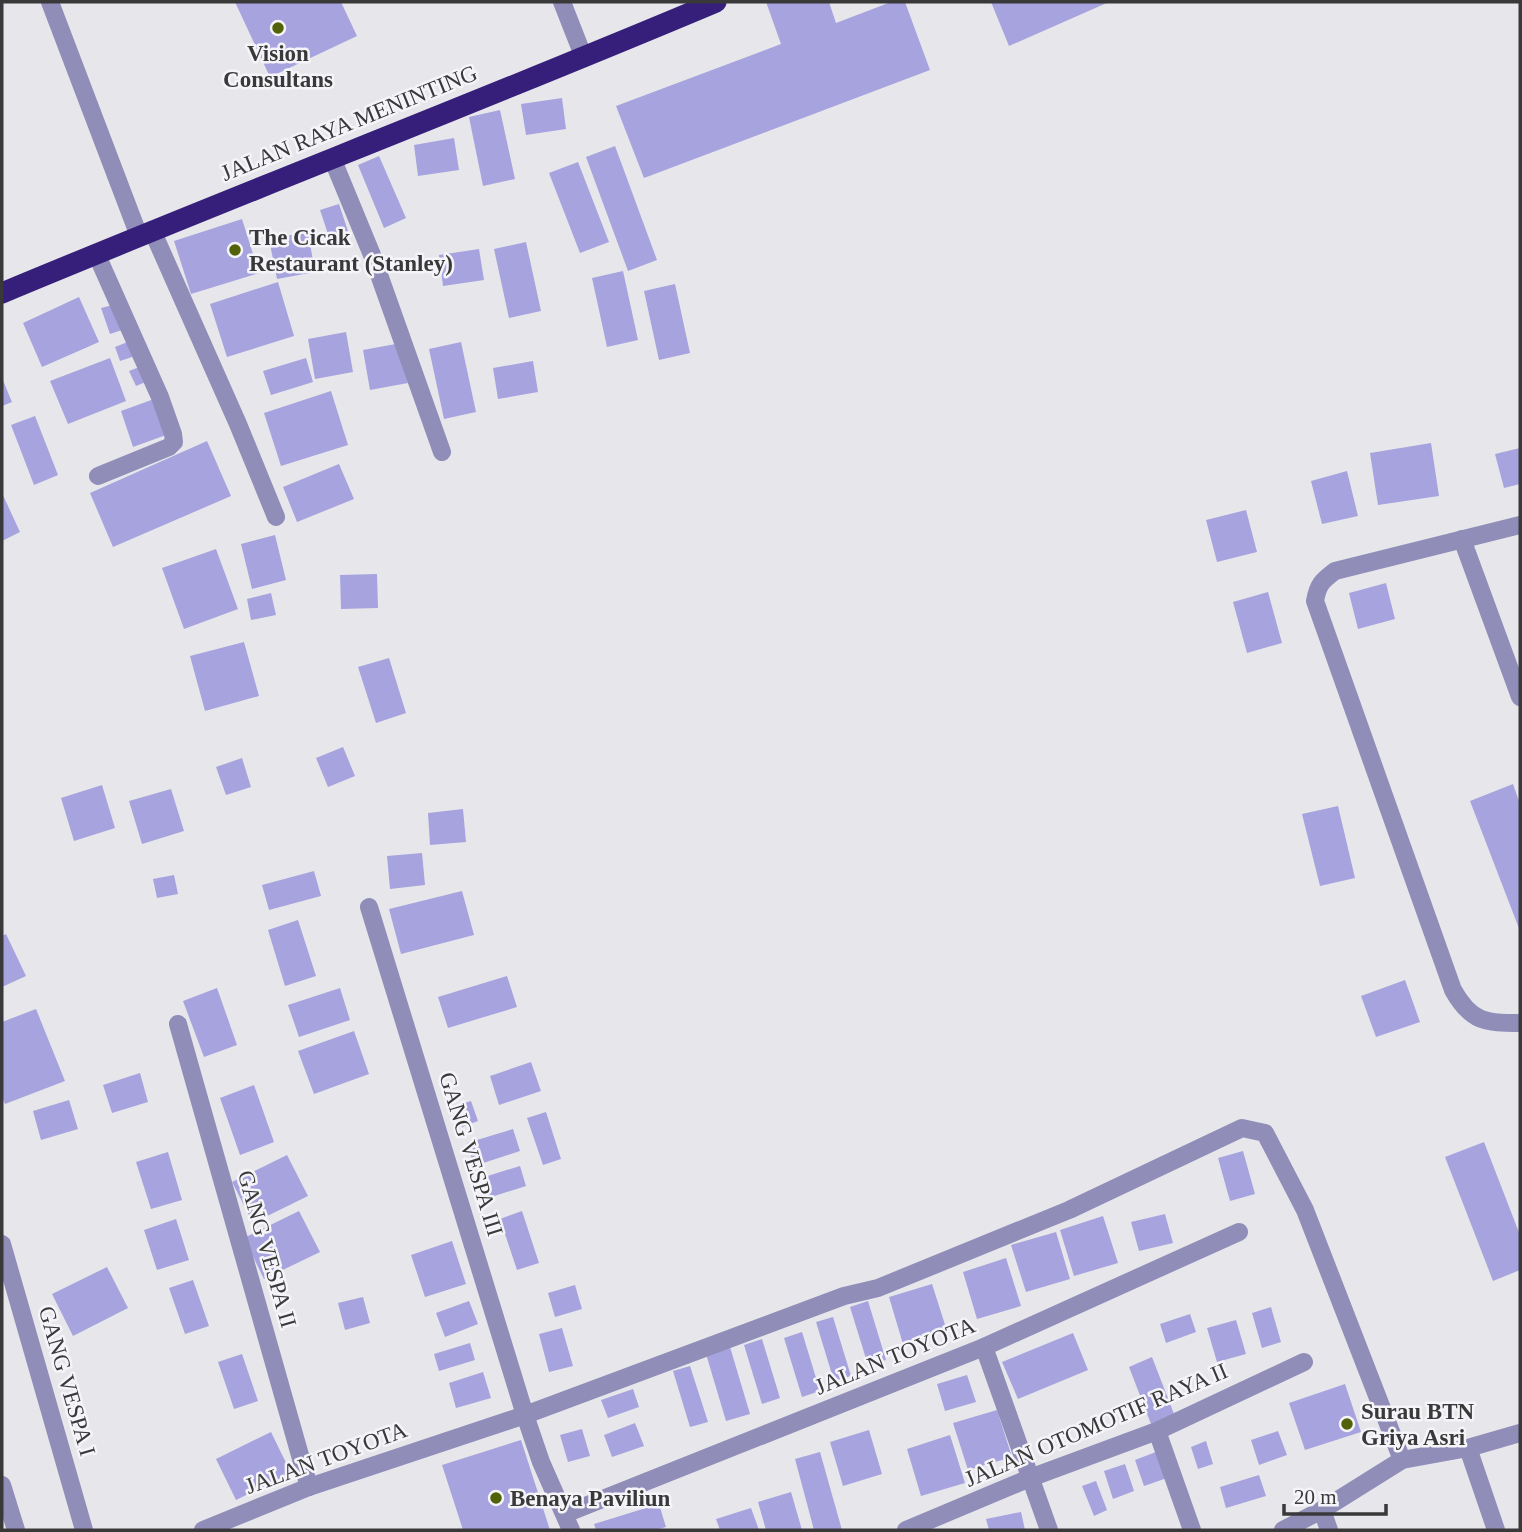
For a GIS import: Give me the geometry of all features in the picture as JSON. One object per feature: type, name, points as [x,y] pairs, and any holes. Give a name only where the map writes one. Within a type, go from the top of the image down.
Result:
[{"type":"highway","name":"JALAN RAYA MENINTING","points":[[2,293],[716,2]]},
{"type":"street","points":[[50,2],[145,233],[238,424],[276,517]]},
{"type":"street","points":[[562,2],[584,58]]},
{"type":"street","points":[[332,159],[372,255],[442,452]]},
{"type":"street","points":[[96,253],[160,397],[174,442],[169,447],[99,476]]},
{"type":"street","points":[[1520,525],[1335,571],[1322,580],[1315,601],[1453,990],[1462,1005],[1475,1016],[1492,1023],[1520,1023]]},
{"type":"street","points":[[1462,539],[1520,697]]},
{"type":"street","name":"GANG VESPA III","points":[[369,907],[525,1415]]},
{"type":"street","name":"GANG VESPA II","points":[[178,1024],[309,1487]]},
{"type":"street","points":[[525,1415],[844,1296],[878,1288],[1069,1210],[1242,1128],[1265,1133],[1305,1210],[1402,1460]]},
{"type":"street","name":"JALAN TOYOTA","points":[[203,1530],[309,1487],[525,1415],[541,1462],[568,1522],[985,1347],[1239,1232]]},
{"type":"street","name":"GANG VESPA I","points":[[2,1244],[84,1530]]},
{"type":"street","points":[[985,1347],[1049,1530]]},
{"type":"street","name":"JALAN OTOMOTIF RAYA II","points":[[906,1530],[1030,1478],[1157,1431],[1304,1362]]},
{"type":"street","points":[[1157,1431],[1192,1530]]},
{"type":"street","points":[[1283,1530],[1322,1510],[1402,1460],[1468,1448],[1520,1433]]},
{"type":"street","points":[[1468,1448],[1496,1530]]},
{"type":"street","points":[[2,1485],[16,1530]]},
{"type":"street","points":[[1322,1510],[1329,1530]]},
{"type":"building","points":[[235,2],[341,2],[357,36],[270,77]]},
{"type":"building","points":[[766,2],[829,2],[836,23],[891,2],[905,2],[930,70],[644,178],[616,106],[781,44]]},
{"type":"building","points":[[991,2],[1109,2],[1009,46]]},
{"type":"building","points":[[562,98],[566,129],[526,135],[521,104]]},
{"type":"building","points":[[500,110],[515,179],[483,186],[469,117]]},
{"type":"building","points":[[454,138],[459,170],[418,176],[414,145]]},
{"type":"building","points":[[615,146],[657,260],[628,271],[586,157]]},
{"type":"building","points":[[379,156],[406,218],[384,228],[358,165]]},
{"type":"building","points":[[578,162],[609,242],[580,253],[549,173]]},
{"type":"building","points":[[339,204],[348,231],[329,237],[320,210]]},
{"type":"building","points":[[242,219],[259,273],[191,294],[174,241]]},
{"type":"building","points":[[308,232],[315,272],[277,279],[269,239]]},
{"type":"building","points":[[526,242],[541,311],[509,318],[494,249]]},
{"type":"building","points":[[479,249],[484,280],[443,286],[439,255]]},
{"type":"building","points":[[623,271],[638,340],[607,347],[592,278]]},
{"type":"building","points":[[278,282],[294,336],[227,357],[210,304]]},
{"type":"building","points":[[675,284],[690,353],[659,360],[644,291]]},
{"type":"building","points":[[79,297],[99,342],[42,367],[23,323]]},
{"type":"building","points":[[117,304],[125,329],[110,334],[101,308]]},
{"type":"building","points":[[346,332],[353,372],[315,379],[308,339]]},
{"type":"building","points":[[130,341],[135,356],[120,361],[115,347]]},
{"type":"building","points":[[461,342],[476,412],[444,419],[429,349]]},
{"type":"building","points":[[401,343],[408,383],[370,390],[363,350]]},
{"type":"building","points":[[110,358],[126,401],[68,424],[50,381]]},
{"type":"building","points":[[306,358],[313,382],[271,395],[263,371]]},
{"type":"building","points":[[533,361],[538,392],[498,399],[493,368]]},
{"type":"building","points":[[142,366],[148,381],[136,386],[129,371]]},
{"type":"building","points":[[2,378],[12,402],[2,406]]},
{"type":"building","points":[[331,391],[348,445],[281,466],[264,413]]},
{"type":"building","points":[[154,399],[166,435],[133,447],[121,411]]},
{"type":"building","points":[[35,416],[58,475],[34,485],[11,425]]},
{"type":"building","points":[[207,441],[231,496],[113,547],[90,493]]},
{"type":"building","points":[[1431,443],[1439,496],[1378,505],[1370,453]]},
{"type":"building","points":[[1520,448],[1520,484],[1504,488],[1495,454]]},
{"type":"building","points":[[339,464],[354,499],[297,522],[283,487]]},
{"type":"building","points":[[1347,471],[1358,516],[1322,524],[1311,481]]},
{"type":"building","points":[[2,493],[20,532],[2,541]]},
{"type":"building","points":[[1246,510],[1257,552],[1217,562],[1206,520]]},
{"type":"building","points":[[275,535],[286,580],[252,589],[241,544]]},
{"type":"building","points":[[216,549],[238,609],[184,629],[162,568]]},
{"type":"building","points":[[377,574],[378,608],[341,609],[340,575]]},
{"type":"building","points":[[1386,583],[1395,619],[1358,629],[1349,593]]},
{"type":"building","points":[[1268,592],[1282,643],[1247,653],[1233,602]]},
{"type":"building","points":[[271,593],[276,615],[251,620],[247,599]]},
{"type":"building","points":[[244,642],[259,696],[205,711],[190,656]]},
{"type":"building","points":[[389,658],[406,713],[376,723],[358,667]]},
{"type":"building","points":[[343,747],[355,776],[328,787],[316,758]]},
{"type":"building","points":[[242,758],[251,787],[226,795],[216,767]]},
{"type":"building","points":[[1513,784],[1520,804],[1520,931],[1470,801]]},
{"type":"building","points":[[102,785],[115,828],[74,841],[61,798]]},
{"type":"building","points":[[171,789],[184,831],[142,844],[129,801]]},
{"type":"building","points":[[1338,806],[1355,878],[1320,886],[1302,814]]},
{"type":"building","points":[[463,809],[466,842],[430,845],[428,813]]},
{"type":"building","points":[[422,853],[425,885],[390,889],[387,856]]},
{"type":"building","points":[[314,871],[321,896],[269,910],[262,885]]},
{"type":"building","points":[[174,875],[178,894],[157,898],[153,879]]},
{"type":"building","points":[[462,891],[474,935],[401,954],[389,909]]},
{"type":"building","points":[[298,920],[316,976],[285,986],[268,930]]},
{"type":"building","points":[[6,934],[26,976],[2,987],[2,936]]},
{"type":"building","points":[[507,976],[517,1007],[448,1028],[438,997]]},
{"type":"building","points":[[1405,980],[1420,1022],[1376,1037],[1361,996]]},
{"type":"building","points":[[217,988],[237,1045],[204,1057],[183,1001]]},
{"type":"building","points":[[340,988],[350,1020],[299,1037],[288,1005]]},
{"type":"building","points":[[36,1009],[65,1081],[5,1104],[2,1097],[2,1022]]},
{"type":"building","points":[[354,1031],[369,1074],[314,1094],[298,1051]]},
{"type":"building","points":[[531,1062],[541,1091],[499,1105],[490,1076]]},
{"type":"building","points":[[140,1073],[148,1102],[112,1113],[103,1085]]},
{"type":"building","points":[[254,1085],[274,1142],[240,1155],[220,1098]]},
{"type":"building","points":[[69,1100],[78,1129],[41,1140],[33,1111]]},
{"type":"building","points":[[471,1101],[478,1121],[462,1127],[455,1106]]},
{"type":"building","points":[[546,1112],[561,1159],[543,1165],[527,1118]]},
{"type":"building","points":[[513,1129],[520,1151],[474,1166],[467,1143]]},
{"type":"building","points":[[1484,1142],[1520,1235],[1520,1270],[1493,1281],[1445,1157]]},
{"type":"building","points":[[1243,1151],[1255,1194],[1230,1201],[1218,1158]]},
{"type":"building","points":[[168,1152],[182,1200],[151,1209],[136,1162]]},
{"type":"building","points":[[287,1155],[308,1196],[253,1223],[232,1182]]},
{"type":"building","points":[[520,1166],[526,1186],[488,1198],[481,1178]]},
{"type":"building","points":[[299,1211],[320,1252],[264,1279],[244,1238]]},
{"type":"building","points":[[522,1211],[539,1263],[517,1270],[500,1219]]},
{"type":"building","points":[[1165,1214],[1173,1243],[1139,1251],[1131,1222]]},
{"type":"building","points":[[1103,1216],[1118,1263],[1074,1276],[1060,1230]]},
{"type":"building","points":[[176,1219],[189,1260],[157,1270],[144,1230]]},
{"type":"building","points":[[1056,1232],[1070,1279],[1026,1292],[1011,1245]]},
{"type":"building","points":[[452,1241],[466,1284],[425,1297],[411,1255]]},
{"type":"building","points":[[1006,1258],[1021,1306],[977,1319],[963,1272]]},
{"type":"building","points":[[107,1267],[128,1308],[73,1336],[52,1294]]},
{"type":"building","points":[[193,1280],[209,1326],[185,1334],[169,1288]]},
{"type":"building","points":[[932,1284],[947,1331],[903,1344],[889,1297]]},
{"type":"building","points":[[575,1285],[582,1309],[555,1317],[548,1293]]},
{"type":"building","points":[[363,1297],[370,1323],[345,1330],[338,1303]]},
{"type":"building","points":[[469,1301],[478,1324],[445,1337],[436,1313]]},
{"type":"building","points":[[868,1301],[886,1360],[868,1365],[850,1307]]},
{"type":"building","points":[[1271,1307],[1281,1342],[1262,1348],[1252,1313]]},
{"type":"building","points":[[1190,1314],[1196,1332],[1166,1343],[1160,1324]]},
{"type":"building","points":[[833,1317],[851,1376],[834,1381],[816,1322]]},
{"type":"building","points":[[1236,1320],[1246,1354],[1217,1362],[1207,1328]]},
{"type":"building","points":[[562,1328],[573,1366],[549,1372],[539,1334]]},
{"type":"building","points":[[802,1332],[820,1391],[802,1397],[784,1338]]},
{"type":"building","points":[[1073,1333],[1088,1370],[1018,1399],[1002,1362]]},
{"type":"building","points":[[762,1339],[780,1398],[762,1404],[744,1345]]},
{"type":"building","points":[[470,1343],[475,1360],[439,1371],[434,1354]]},
{"type":"building","points":[[730,1347],[750,1414],[726,1421],[706,1354]]},
{"type":"building","points":[[242,1354],[258,1401],[234,1409],[218,1362]]},
{"type":"building","points":[[1152,1357],[1174,1414],[1151,1424],[1129,1367]]},
{"type":"building","points":[[690,1366],[708,1422],[690,1427],[673,1371]]},
{"type":"building","points":[[483,1372],[491,1398],[456,1408],[449,1383]]},
{"type":"building","points":[[967,1375],[976,1402],[945,1411],[937,1384]]},
{"type":"building","points":[[1345,1384],[1361,1432],[1305,1450],[1289,1403]]},
{"type":"building","points":[[633,1389],[639,1407],[608,1418],[601,1400]]},
{"type":"building","points":[[997,1410],[1012,1457],[968,1470],[953,1423]]},
{"type":"building","points":[[635,1423],[644,1446],[612,1457],[604,1435]]},
{"type":"building","points":[[582,1429],[590,1456],[568,1462],[560,1435]]},
{"type":"building","points":[[869,1430],[882,1474],[843,1486],[830,1442]]},
{"type":"building","points":[[1278,1431],[1287,1455],[1259,1465],[1251,1440]]},
{"type":"building","points":[[271,1432],[291,1473],[236,1500],[216,1459]]},
{"type":"building","points":[[950,1435],[965,1483],[921,1496],[907,1449]]},
{"type":"building","name":"Benaya Paviliun","points":[[521,1440],[550,1530],[463,1530],[442,1465]]},
{"type":"building","points":[[1206,1441],[1213,1464],[1198,1469],[1191,1447]]},
{"type":"building","points":[[1161,1450],[1170,1477],[1144,1486],[1135,1460]]},
{"type":"building","points":[[820,1452],[842,1530],[814,1530],[795,1459]]},
{"type":"building","points":[[1125,1464],[1134,1491],[1113,1499],[1104,1471]]},
{"type":"building","points":[[1259,1475],[1266,1496],[1226,1508],[1220,1487]]},
{"type":"building","points":[[1096,1481],[1107,1510],[1094,1516],[1082,1486]]},
{"type":"building","points":[[791,1492],[802,1530],[766,1530],[758,1502]]},
{"type":"building","points":[[659,1504],[666,1527],[655,1530],[596,1530],[594,1524]]},
{"type":"building","points":[[751,1508],[759,1530],[720,1530],[716,1519]]},
{"type":"building","points":[[1021,1512],[1025,1530],[989,1530],[986,1519]]},
{"type":"place","name":"Vision Consultans","points":[[278,28]]},
{"type":"place","name":"The Cicak Restaurant (Stanley)","points":[[235,250]]},
{"type":"place","name":"Surau BTN Griya Asri","points":[[1347,1424]]},
{"type":"place","name":"Benaya Paviliun","points":[[496,1498]]}]
